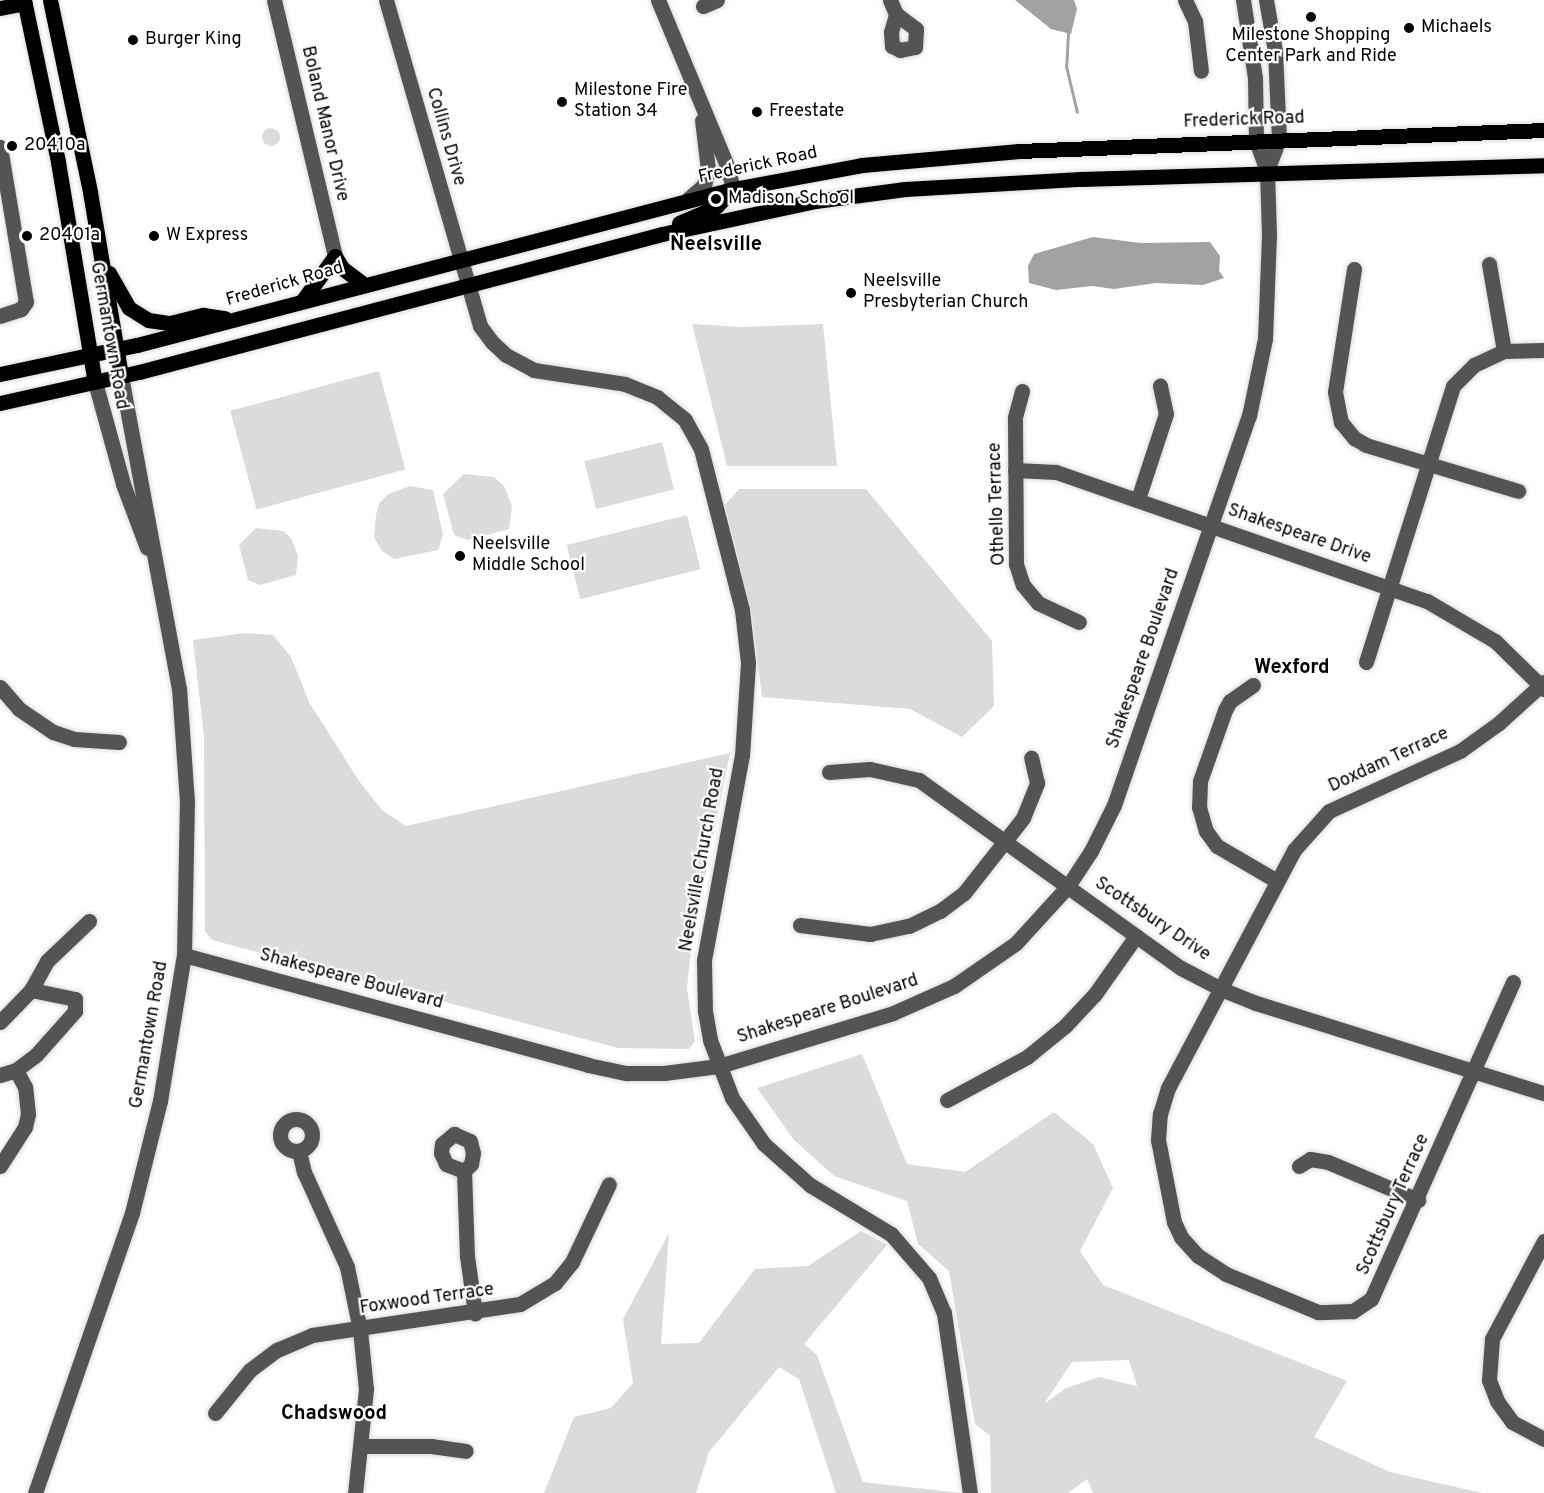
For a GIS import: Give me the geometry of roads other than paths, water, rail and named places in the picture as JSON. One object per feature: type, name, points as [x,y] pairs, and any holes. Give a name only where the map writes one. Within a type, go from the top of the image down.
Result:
[{"type":"main road","name":"Germantown Road","points":[[51,0],[102,258],[121,376]]},
{"type":"main road","name":"Germantown Road","points":[[28,1],[95,382]]},
{"type":"main road","points":[[0,8],[28,1]]},
{"type":"main road","name":"Frederick Road","points":[[0,374],[234,320],[460,257],[687,200],[851,167],[939,156],[1279,139],[1544,130]]},
{"type":"main road","points":[[0,403],[121,376],[662,234],[815,201],[905,189],[1267,171],[1544,165]]},
{"type":"main road","points":[[662,234],[675,225],[715,208],[733,189]]},
{"type":"main road","points":[[303,300],[335,256],[342,268],[362,283]]},
{"type":"main road","points":[[102,258],[129,308],[148,320],[170,323],[203,315],[234,320]]},
{"type":"street","name":"Boland Manor Drive","points":[[274,0],[335,256]]},
{"type":"street","name":"Collins Drive","points":[[386,0],[468,284]]},
{"type":"street","points":[[658,0],[727,166],[733,189]]},
{"type":"street","points":[[1185,0],[1195,21],[1201,71]]},
{"type":"street","name":"Shakespeare Boulevard","points":[[184,955],[588,1065],[627,1073],[664,1073],[719,1066],[893,1013],[954,986],[1016,943],[1068,886],[1091,851],[1114,805],[1249,416],[1265,339],[1269,235],[1267,171],[1257,140],[1255,78],[1243,0]]},
{"type":"street","name":"Shakespeare Boulevard","points":[[1266,0],[1275,51],[1279,139],[1267,171]]},
{"type":"street","points":[[687,200],[704,185],[708,167],[698,96]]},
{"type":"street","points":[[0,148],[26,302],[21,309],[0,316]]},
{"type":"street","points":[[1489,264],[1504,351]]},
{"type":"street","points":[[1354,269],[1335,392],[1341,422],[1354,438],[1366,445],[1518,491]]},
{"type":"street","name":"Neelsville Church Road","points":[[468,284],[480,326],[506,355],[534,370],[625,384],[657,397],[685,420],[701,449],[742,610],[748,663],[742,755],[704,961],[705,1011],[719,1066],[732,1098],[764,1144],[810,1185],[891,1234],[929,1278],[944,1313],[970,1493]]},
{"type":"street","points":[[1366,662],[1426,464],[1453,387],[1474,365],[1504,351],[1544,350]]},
{"type":"street","name":"Germantown Road","points":[[35,1493],[132,1214],[160,1101],[184,955],[187,802],[171,635],[156,567],[121,376]]},
{"type":"street","name":"Germantown Road","points":[[95,382],[123,484],[156,567]]},
{"type":"street","points":[[1138,499],[1166,414],[1160,386]]},
{"type":"street","name":"Othello Terrace","points":[[1022,391],[1015,418],[1016,564],[1023,585],[1049,611],[1079,622]]},
{"type":"street","name":"Shakespeare Drive","points":[[1016,470],[1056,472],[1389,587],[1472,624],[1543,686]]},
{"type":"street","points":[[1252,685],[1230,700],[1225,710],[1200,781],[1199,807],[1206,831],[1217,846],[1277,881]]},
{"type":"street","name":"Doxdam Terrace","points":[[1221,988],[1277,881],[1309,830],[1329,811],[1460,751],[1499,723],[1543,686]]},
{"type":"street","points":[[1,690],[35,722],[53,732],[74,739],[119,742]]},
{"type":"street","points":[[800,925],[859,934],[909,926],[940,911],[964,893],[1023,818],[1035,792],[1031,758]]},
{"type":"street","name":"Scottsbury Drive","points":[[829,772],[870,769],[919,780],[1006,840],[1181,968],[1221,988],[1256,1003],[1544,1093]]},
{"type":"street","points":[[0,1022],[31,990],[47,961],[89,921]]},
{"type":"street","points":[[947,1100],[1027,1057],[1065,1026],[1095,994],[1136,936]]},
{"type":"street","name":"Scottsbury Terrace","points":[[1221,988],[1168,1088],[1160,1114],[1158,1140],[1174,1222],[1180,1237],[1198,1256],[1226,1275],[1318,1312],[1353,1311],[1377,1292],[1514,982]]},
{"type":"street","points":[[0,1075],[16,1070],[36,1055],[75,1011],[75,999],[31,990]]},
{"type":"street","points":[[0,1166],[25,1127],[28,1114],[26,1087],[16,1070]]},
{"type":"street","points":[[299,1151],[304,1172],[347,1267],[360,1329],[366,1389],[363,1446],[355,1493]]},
{"type":"street","points":[[1299,1166],[1310,1160],[1328,1162],[1418,1200]]},
{"type":"street","points":[[464,1170],[467,1256],[475,1313]]},
{"type":"street","name":"Foxwood Terrace","points":[[215,1413],[250,1370],[277,1350],[312,1335],[475,1313],[520,1304],[555,1283],[572,1262],[609,1184]]},
{"type":"street","points":[[1544,1241],[1492,1339],[1490,1380],[1497,1401],[1512,1422],[1544,1440]]},
{"type":"street","points":[[363,1446],[431,1446],[466,1451]]},
{"type":"waterway","points":[[1068,33],[1066,66],[1077,112]]},
{"type":"place","name":"Milestone Shopping Center Park and Ride","points":[[1311,17]]},
{"type":"place","name":"Michaels","points":[[1409,28]]},
{"type":"place","name":"Burger King","points":[[133,40]]},
{"type":"place","name":"Milestone Fire Station 34","points":[[562,102]]},
{"type":"place","name":"Freestate","points":[[757,112]]},
{"type":"place","name":"20410a","points":[[12,146]]},
{"type":"place","name":"Madison School","points":[[716,199]]},
{"type":"place","name":"20401a","points":[[27,236]]},
{"type":"place","name":"W Express","points":[[154,236]]},
{"type":"place","name":"Neelsville Presbyterian Church","points":[[851,293]]},
{"type":"place","name":"Neelsville Middle School","points":[[460,556]]},
{"type":"district","name":"Neelsville","points":[[716,245]]},
{"type":"district","name":"Wexford","points":[[1292,668]]},
{"type":"district","name":"Chadswood","points":[[334,1414]]}]
